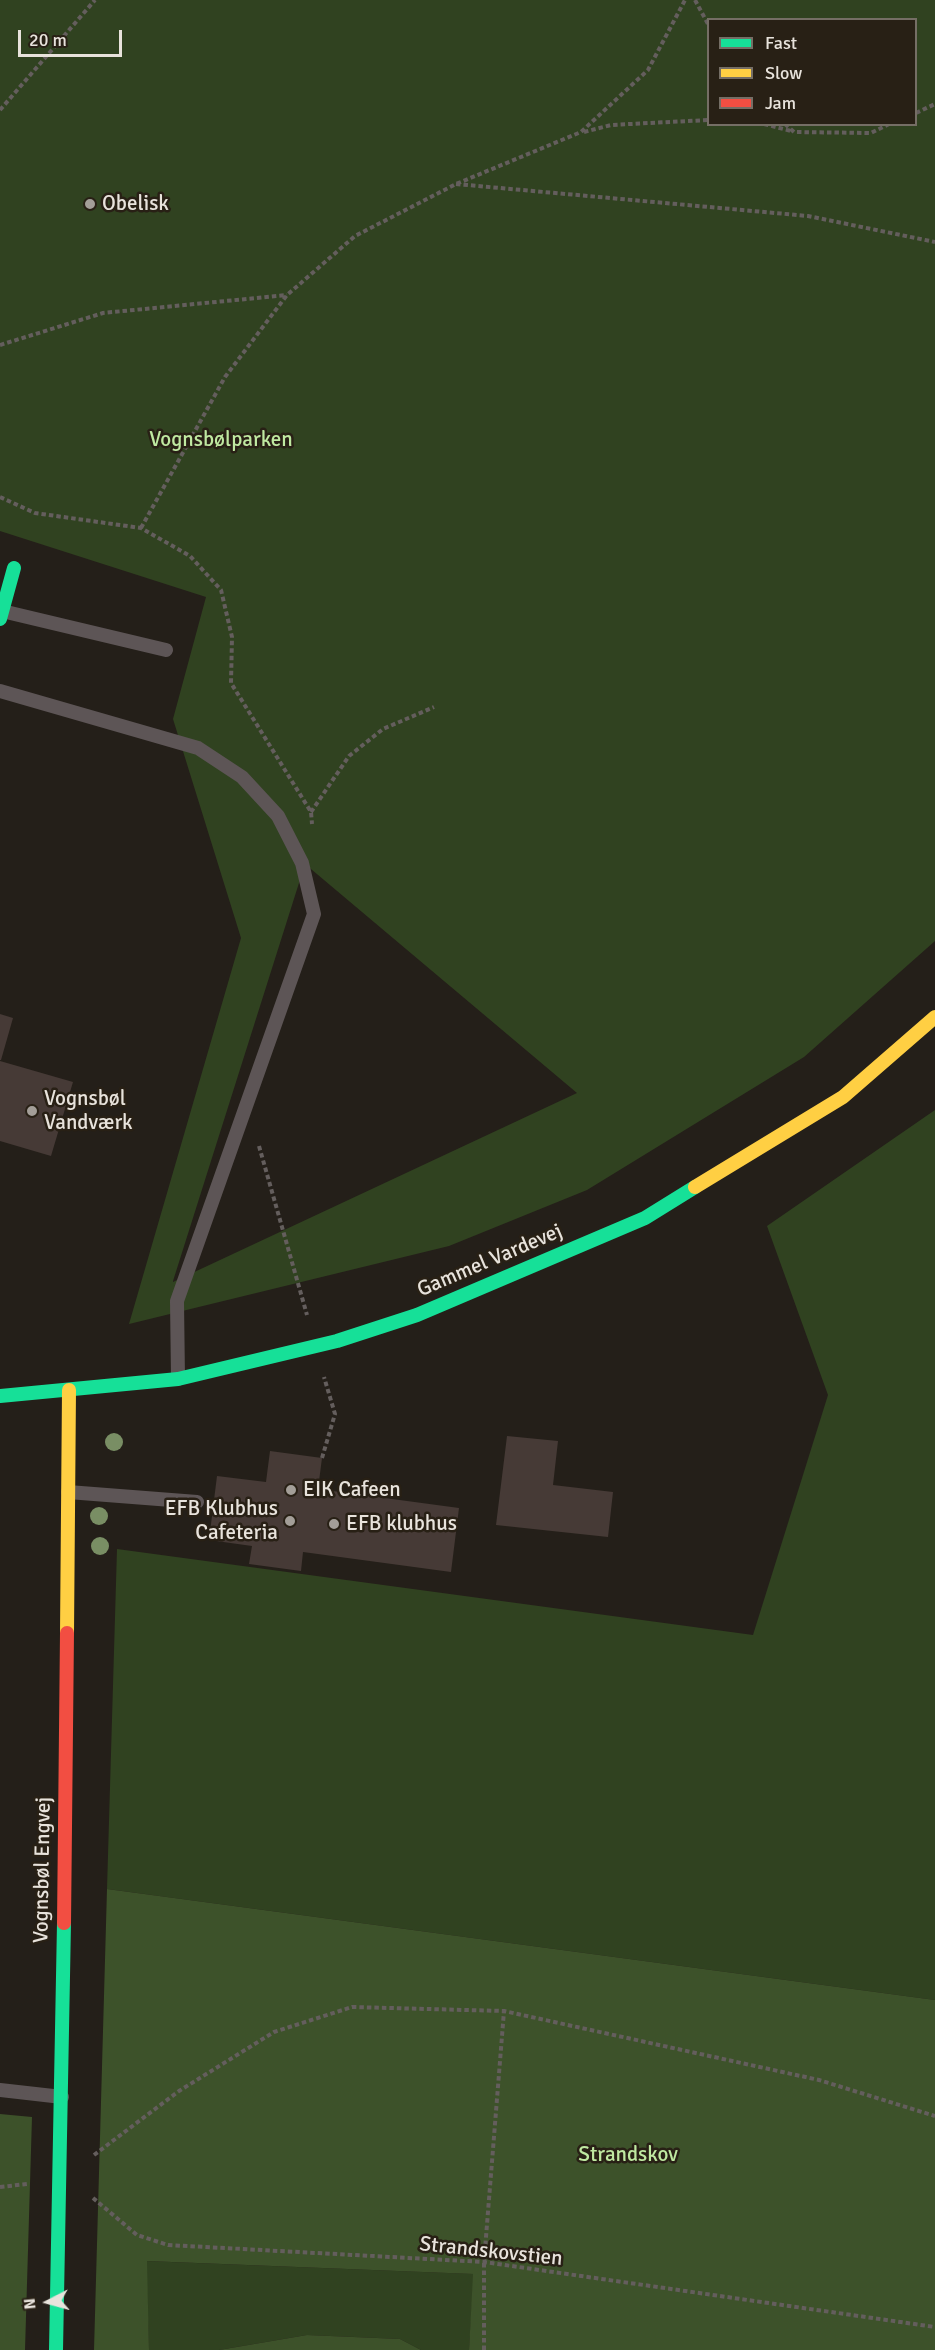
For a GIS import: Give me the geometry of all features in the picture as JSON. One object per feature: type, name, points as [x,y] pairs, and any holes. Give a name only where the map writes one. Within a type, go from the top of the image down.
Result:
[{"type":"street","points":[[1,615],[14,568]]},
{"type":"street","name":"Gammel Vardevej","points":[[0,1396],[178,1378],[316,1346],[417,1315],[645,1218],[843,1097],[935,1017]]},
{"type":"street","name":"Vognsbøl Engvej","points":[[56,2350],[62,2097],[69,1390]]},
{"type":"lane","points":[[1,615],[166,650]]},
{"type":"lane","points":[[0,691],[198,748],[242,777],[278,816],[302,862],[314,914],[177,1301],[178,1378]]},
{"type":"lane","points":[[68,1492],[196,1502]]},
{"type":"lane","points":[[0,2090],[62,2097]]},
{"type":"path","points":[[0,110],[95,0]]},
{"type":"path","points":[[581,132],[648,70],[685,0]]},
{"type":"path","points":[[695,0],[707,22]]},
{"type":"path","points":[[917,112],[935,104]]},
{"type":"path","points":[[141,528],[225,377],[287,295],[355,236],[456,184],[581,132],[611,125],[707,120]]},
{"type":"path","points":[[772,126],[794,132],[871,133],[885,126]]},
{"type":"path","points":[[787,126],[794,132]]},
{"type":"path","points":[[456,184],[808,216],[935,242]]},
{"type":"path","points":[[0,345],[103,313],[287,295]]},
{"type":"path","points":[[0,496],[35,513],[141,528],[190,556],[221,590],[232,637],[231,683],[311,812],[312,835]]},
{"type":"path","points":[[311,812],[349,756],[383,729],[434,707]]},
{"type":"path","points":[[247,1102],[335,1414],[322,1458]]},
{"type":"path","points":[[60,2182],[179,2091],[274,2032],[352,2007],[504,2011],[819,2080],[935,2116]]},
{"type":"path","points":[[484,2350],[484,2262],[504,2011]]},
{"type":"path","name":"Strandskovstien","points":[[60,2182],[92,2197],[137,2235],[168,2246],[484,2262],[935,2327]]},
{"type":"green space","name":"Vognsbølparken","points":[[0,0],[935,0],[935,941],[804,1057],[587,1190],[449,1246],[129,1324],[241,938],[173,719],[206,597],[0,531]],"holes":[[[305,864],[577,1093],[173,1282]]]},
{"type":"green space","points":[[935,1110],[935,2000],[107,1889],[117,1549],[753,1635],[828,1395],[767,1226]]},
{"type":"green space","name":"Strandskov","points":[[107,1889],[935,2000],[935,2350],[469,2350],[473,2274],[147,2261],[149,2350],[94,2350]]},
{"type":"green space","points":[[0,2114],[32,2117],[25,2350],[0,2350]]},
{"type":"green space","points":[[146,2261],[474,2274],[469,2350],[421,2350],[400,2339],[307,2335],[219,2350],[149,2350]]},
{"type":"green space","points":[[307,2335],[400,2339],[421,2350],[219,2350]]},
{"type":"building","points":[[0,1014],[13,1018],[1,1060],[0,1060]]},
{"type":"building","name":"Vognsbøl Vandværk","points":[[0,1061],[73,1082],[51,1156],[0,1141]]},
{"type":"building","points":[[507,1436],[558,1441],[553,1485],[613,1492],[608,1537],[496,1525]]},
{"type":"building","name":"EFB klubhus","points":[[270,1451],[322,1458],[318,1489],[459,1508],[451,1572],[303,1552],[301,1571],[249,1564],[252,1546],[209,1540],[217,1476],[266,1482]]},
{"type":"traffic: fast","points":[[0,619],[14,568]]},
{"type":"traffic: fast","points":[[0,1396],[178,1379],[337,1341],[417,1315],[645,1218],[695,1187]]},
{"type":"traffic: fast","points":[[56,2350],[64,1923]]},
{"type":"traffic: slow","points":[[695,1187],[843,1097],[935,1017]]},
{"type":"traffic: slow","points":[[67,1633],[69,1390]]},
{"type":"traffic: jam","points":[[64,1923],[67,1633]]},
{"type":"place","name":"Obelisk","points":[[90,204]]},
{"type":"place","name":"Vognsbøl Vandværk","points":[[32,1111]]},
{"type":"place","name":"EIK Cafeen","points":[[291,1490]]},
{"type":"place","name":"EFB Klubhus Cafeteria","points":[[290,1521]]},
{"type":"place","name":"EFB klubhus","points":[[334,1524]]}]
